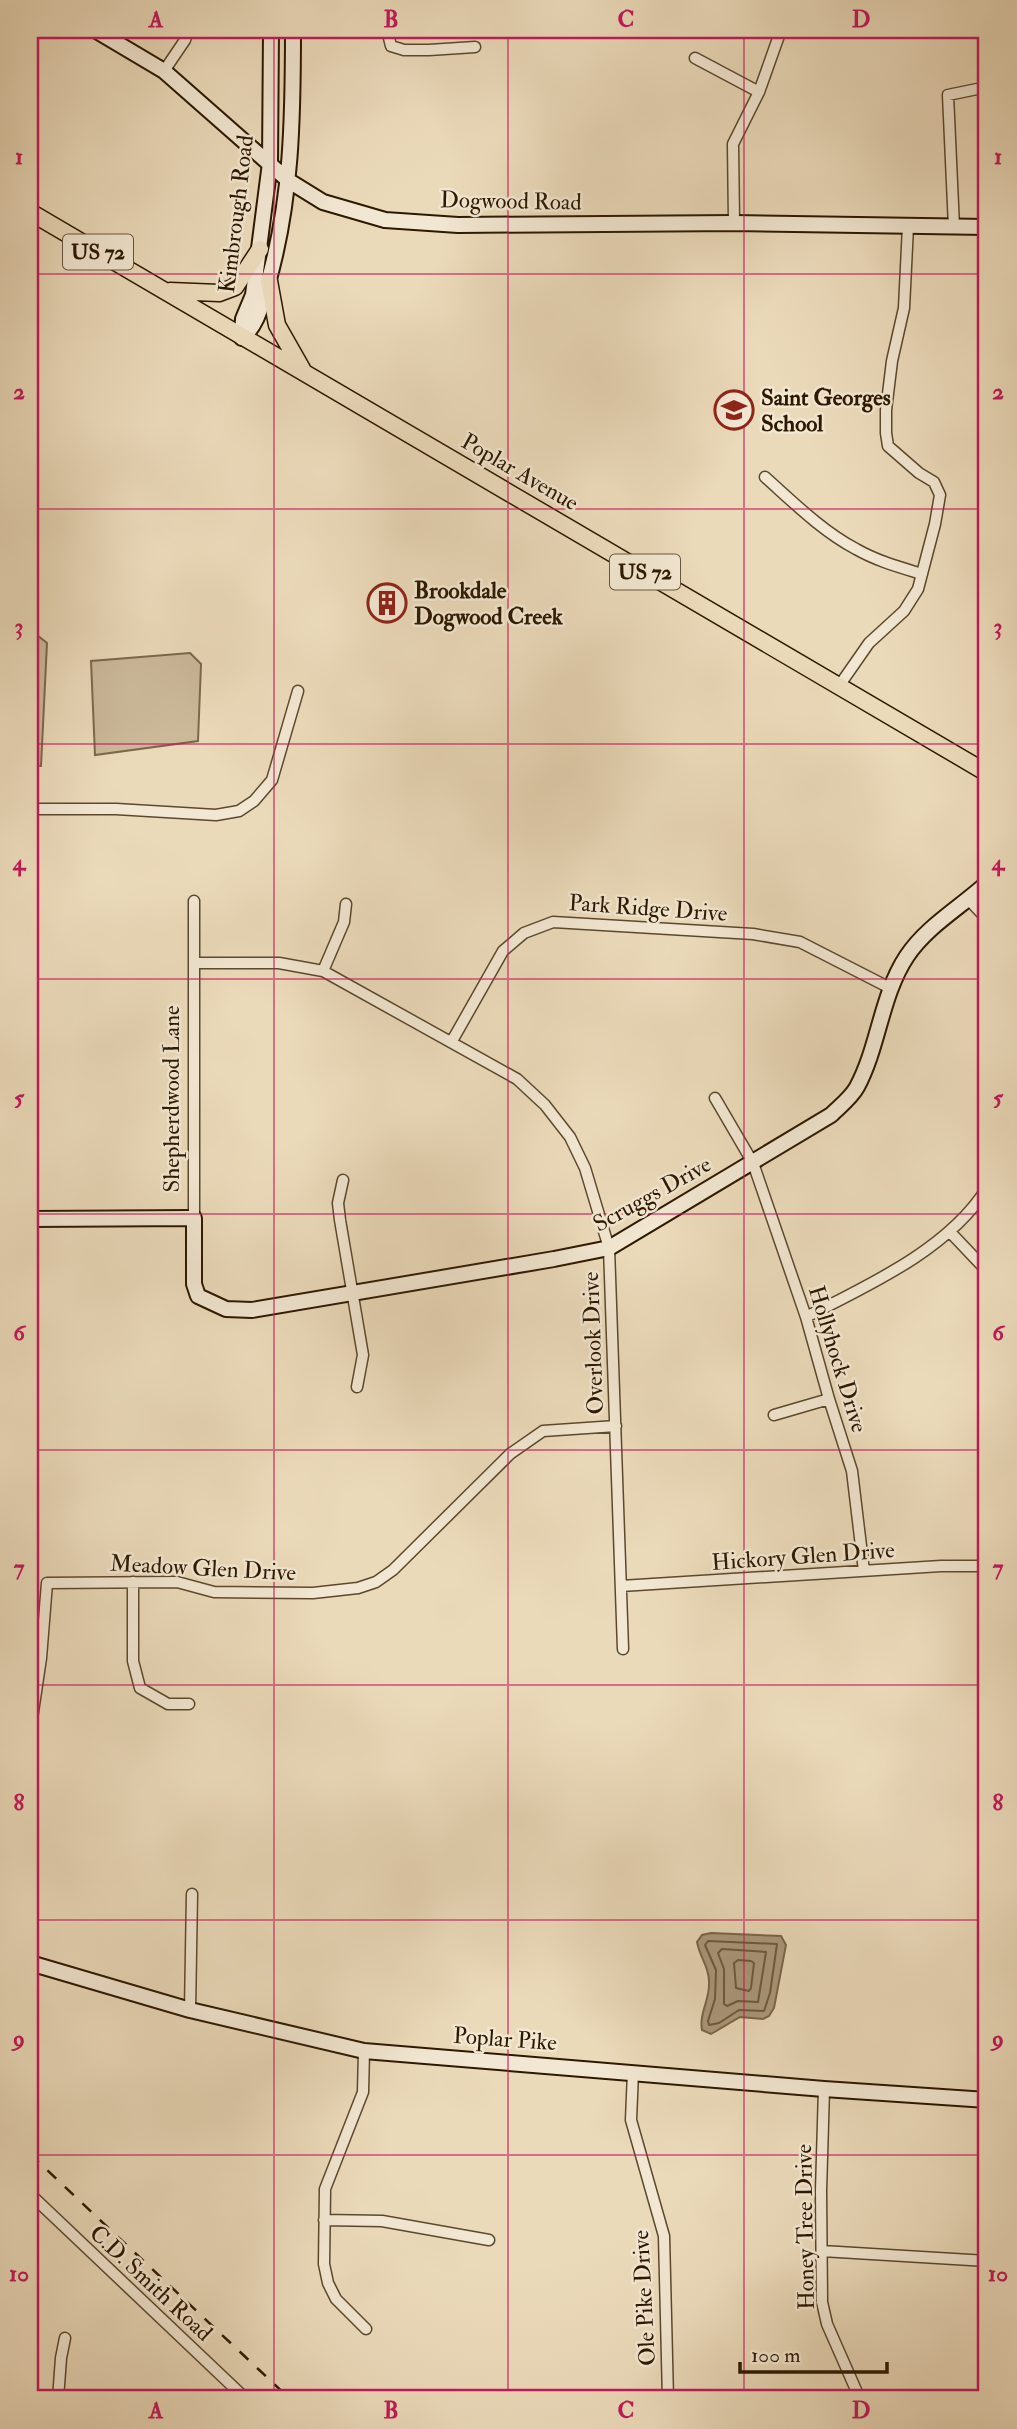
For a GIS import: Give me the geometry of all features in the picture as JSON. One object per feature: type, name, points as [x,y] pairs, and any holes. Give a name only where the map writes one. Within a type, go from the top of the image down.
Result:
[{"type":"main road","name":"Poplar Avenue","points":[[31,214],[167,291],[242,338],[303,371],[987,773]]},
{"type":"main road","points":[[167,291],[219,293],[235,287],[260,249]]},
{"type":"main road","points":[[269,281],[277,325],[303,371]]},
{"type":"street","name":"Dogwood Road","points":[[95,30],[164,71],[289,181],[323,202],[385,219],[458,225],[734,223],[987,227]]},
{"type":"street","points":[[164,71],[185,40],[188,30]]},
{"type":"street","name":"Kimbrough Road","points":[[242,338],[243,319],[253,295],[270,163],[271,30]]},
{"type":"street","name":"Kimbrough Road","points":[[242,338],[253,328],[269,281],[289,181],[293,115],[293,30]]},
{"type":"street","points":[[387,30],[391,46],[404,50],[475,47]]},
{"type":"street","points":[[734,223],[733,144],[758,92],[781,30]]},
{"type":"street","points":[[695,58],[758,92]]},
{"type":"street","points":[[954,227],[948,95],[987,87]]},
{"type":"street","points":[[839,686],[869,643],[904,611],[918,589],[940,495],[933,482],[888,446],[886,433],[892,361],[904,308],[908,226]]},
{"type":"street","points":[[765,477],[801,509],[853,548],[885,563],[922,574]]},
{"type":"street","points":[[30,809],[116,809],[216,815],[229,814],[246,807],[272,780],[298,691]]},
{"type":"street","name":"Scruggs Drive","points":[[198,1296],[226,1309],[252,1310],[609,1248],[831,1115],[855,1090],[864,1073],[892,989],[907,956],[933,927],[987,883]]},
{"type":"street","points":[[969,900],[987,919]]},
{"type":"street","name":"Shepherdwood Lane","points":[[194,901],[194,1284],[198,1296]]},
{"type":"street","points":[[323,971],[344,922],[346,904]]},
{"type":"street","name":"Park Ridge Drive","points":[[452,1041],[503,950],[524,933],[553,922],[753,934],[800,942],[892,989]]},
{"type":"street","name":"Overlook Drive","points":[[194,963],[279,963],[323,971],[517,1079],[545,1105],[564,1128],[585,1168],[609,1248],[623,1650]]},
{"type":"street","name":"Hollyhock Drive","points":[[715,1098],[753,1163],[806,1317],[852,1471],[864,1571]]},
{"type":"street","points":[[343,1180],[338,1203],[363,1355],[357,1387]]},
{"type":"street","points":[[806,1317],[871,1284],[951,1233],[973,1210],[987,1188]]},
{"type":"street","points":[[30,1219],[194,1218]]},
{"type":"street","points":[[951,1233],[987,1270]]},
{"type":"street","points":[[774,1415],[829,1399]]},
{"type":"street","name":"Meadow Glen Drive","points":[[30,1732],[41,1657],[47,1583],[183,1582],[214,1592],[313,1593],[358,1588],[376,1582],[393,1570],[510,1454],[543,1431],[616,1426]]},
{"type":"street","name":"Hickory Glen Drive","points":[[621,1586],[987,1566]]},
{"type":"street","points":[[133,1582],[133,1661],[140,1688],[168,1704],[189,1704]]},
{"type":"street","points":[[190,2010],[192,1894]]},
{"type":"street","name":"Poplar Pike","points":[[30,1963],[190,2010],[364,2051],[987,2100]]},
{"type":"street","points":[[364,2051],[363,2092],[325,2189],[324,2264],[328,2283],[336,2299],[366,2329]]},
{"type":"street","name":"Ole Pike Drive","points":[[633,2072],[631,2120],[664,2236],[668,2399]]},
{"type":"street","name":"Honey Tree Drive","points":[[824,2089],[824,2313],[860,2399]]},
{"type":"street","name":"C.D. Smith Road","points":[[30,2194],[246,2399]]},
{"type":"street","points":[[324,2220],[382,2221],[489,2240]]},
{"type":"street","points":[[822,2251],[987,2260]]},
{"type":"street","points":[[58,2399],[65,2338]]},
{"type":"shaded area","points":[[30,629],[38,630],[37,635],[47,643],[41,766],[30,765]]},
{"type":"shaded area","points":[[190,653],[201,664],[198,741],[95,755],[91,661]]},
{"type":"water","points":[[711,1933],[781,1936],[786,1945],[774,2008],[769,2016],[763,2019],[740,2017],[711,2034],[702,2030],[709,1979],[697,1942],[702,1935]]},
{"type":"railway","points":[[30,2154],[290,2399]]},
{"type":"place","name":"Saint Georges School","points":[[734,410]]},
{"type":"place","name":"Brookdale Dogwood Creek","points":[[387,603]]}]
